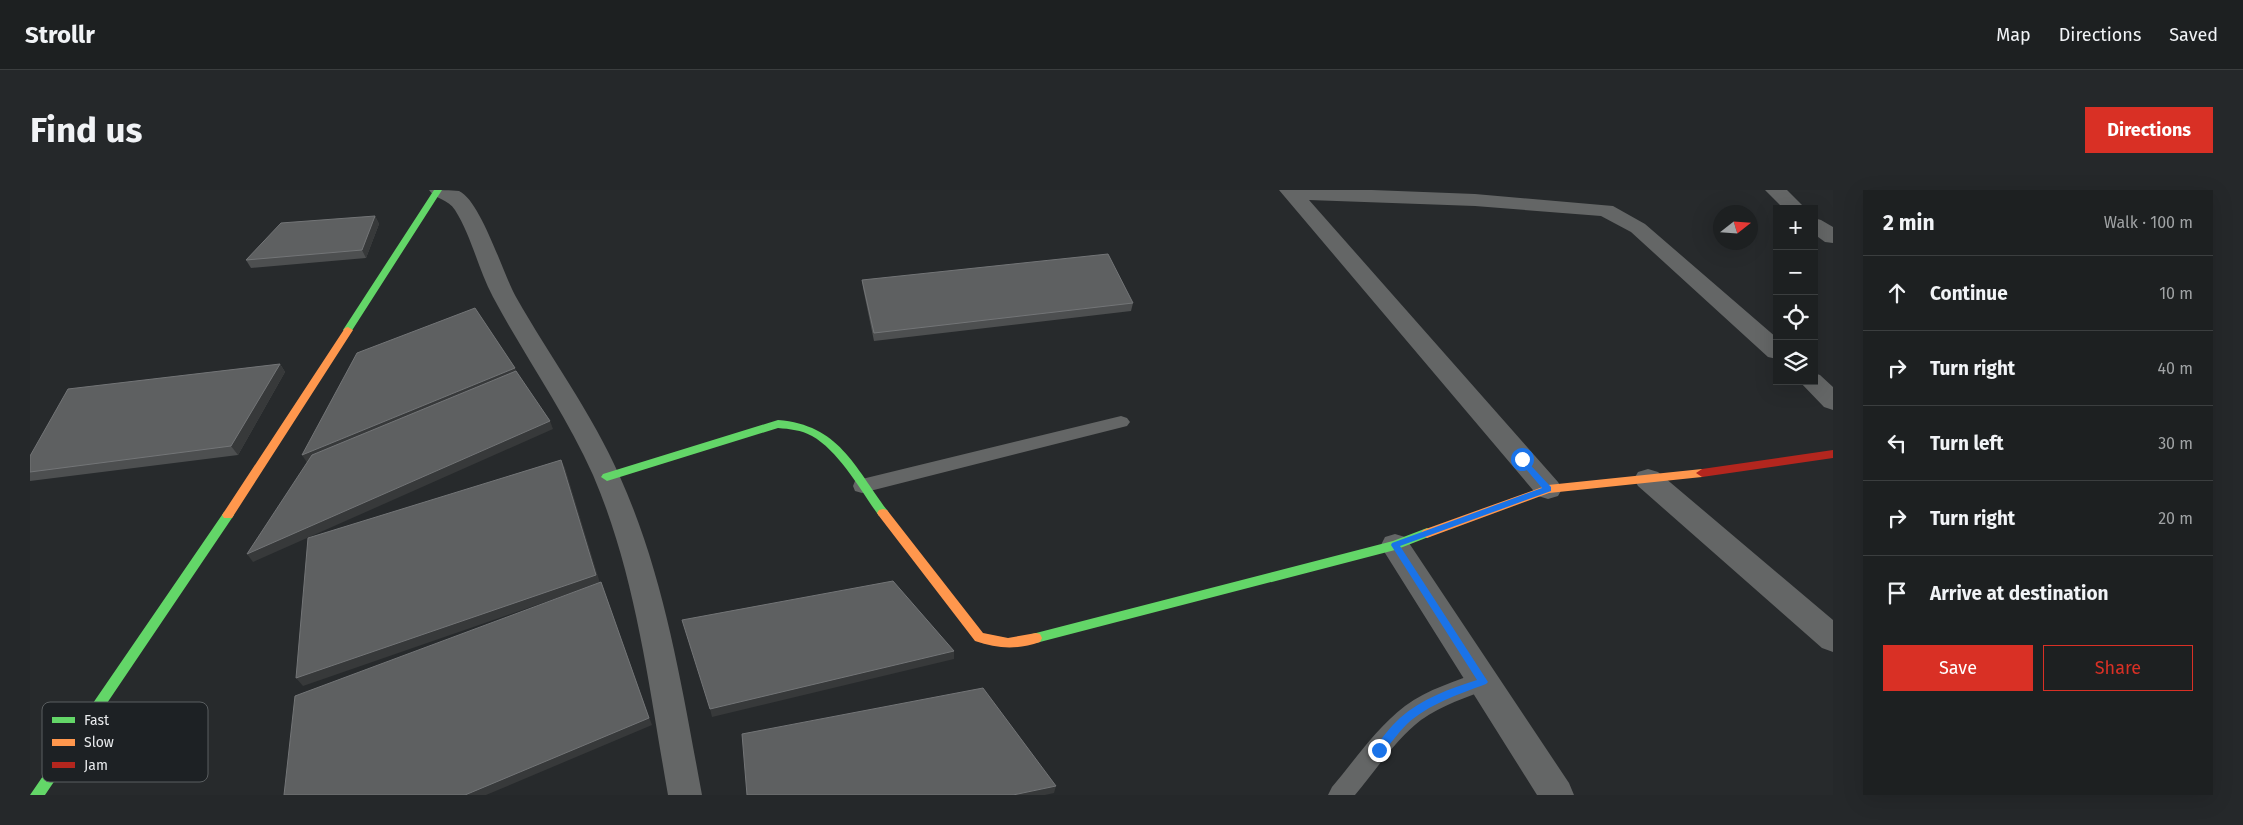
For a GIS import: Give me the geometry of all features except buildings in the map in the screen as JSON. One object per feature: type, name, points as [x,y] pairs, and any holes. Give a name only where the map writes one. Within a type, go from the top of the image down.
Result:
[{"type":"street","points":[[100,702],[241,496],[438,190],[456,198],[467,211],[502,294],[592,447],[607,477],[636,556],[652,621],[685,795]]},
{"type":"street","points":[[1775,190],[1792,205]]},
{"type":"street","points":[[1290,191],[1472,195],[1606,210],[1638,228],[1773,347]]},
{"type":"street","points":[[1290,191],[1548,489]]},
{"type":"street","points":[[1818,227],[1833,237]]},
{"type":"street","points":[[1815,385],[1833,401]]},
{"type":"street","points":[[607,477],[778,424],[803,427],[823,438],[978,637],[994,643],[1009,645],[1395,545],[1548,489],[1726,470],[1833,454]]},
{"type":"street","points":[[1648,479],[1833,639]]},
{"type":"street","points":[[1395,545],[1557,795]]},
{"type":"street","points":[[37,795],[46,782]]},
{"type":"lane","points":[[862,486],[1121,422]]},
{"type":"lane","points":[[1340,795],[1404,720],[1442,698],[1483,682]]},
{"type":"traffic: fast","points":[[348,330],[438,190]]},
{"type":"traffic: fast","points":[[607,477],[778,424],[788,425],[809,430],[827,441],[844,460],[883,513]]},
{"type":"traffic: fast","points":[[100,702],[228,515]]},
{"type":"traffic: fast","points":[[1036,638],[1395,545],[1427,533]]},
{"type":"traffic: fast","points":[[37,795],[46,782]]},
{"type":"traffic: slow","points":[[228,515],[348,330]]},
{"type":"traffic: slow","points":[[1427,533],[1548,489],[1702,473]]},
{"type":"traffic: slow","points":[[883,513],[979,637],[995,642],[1008,643],[1036,638]]},
{"type":"traffic: jam","points":[[1702,473],[1833,454]]},
{"type":"route","points":[[1379,750],[1404,720],[1428,704],[1455,691],[1483,682],[1395,545],[1548,489],[1522,459]]}]
